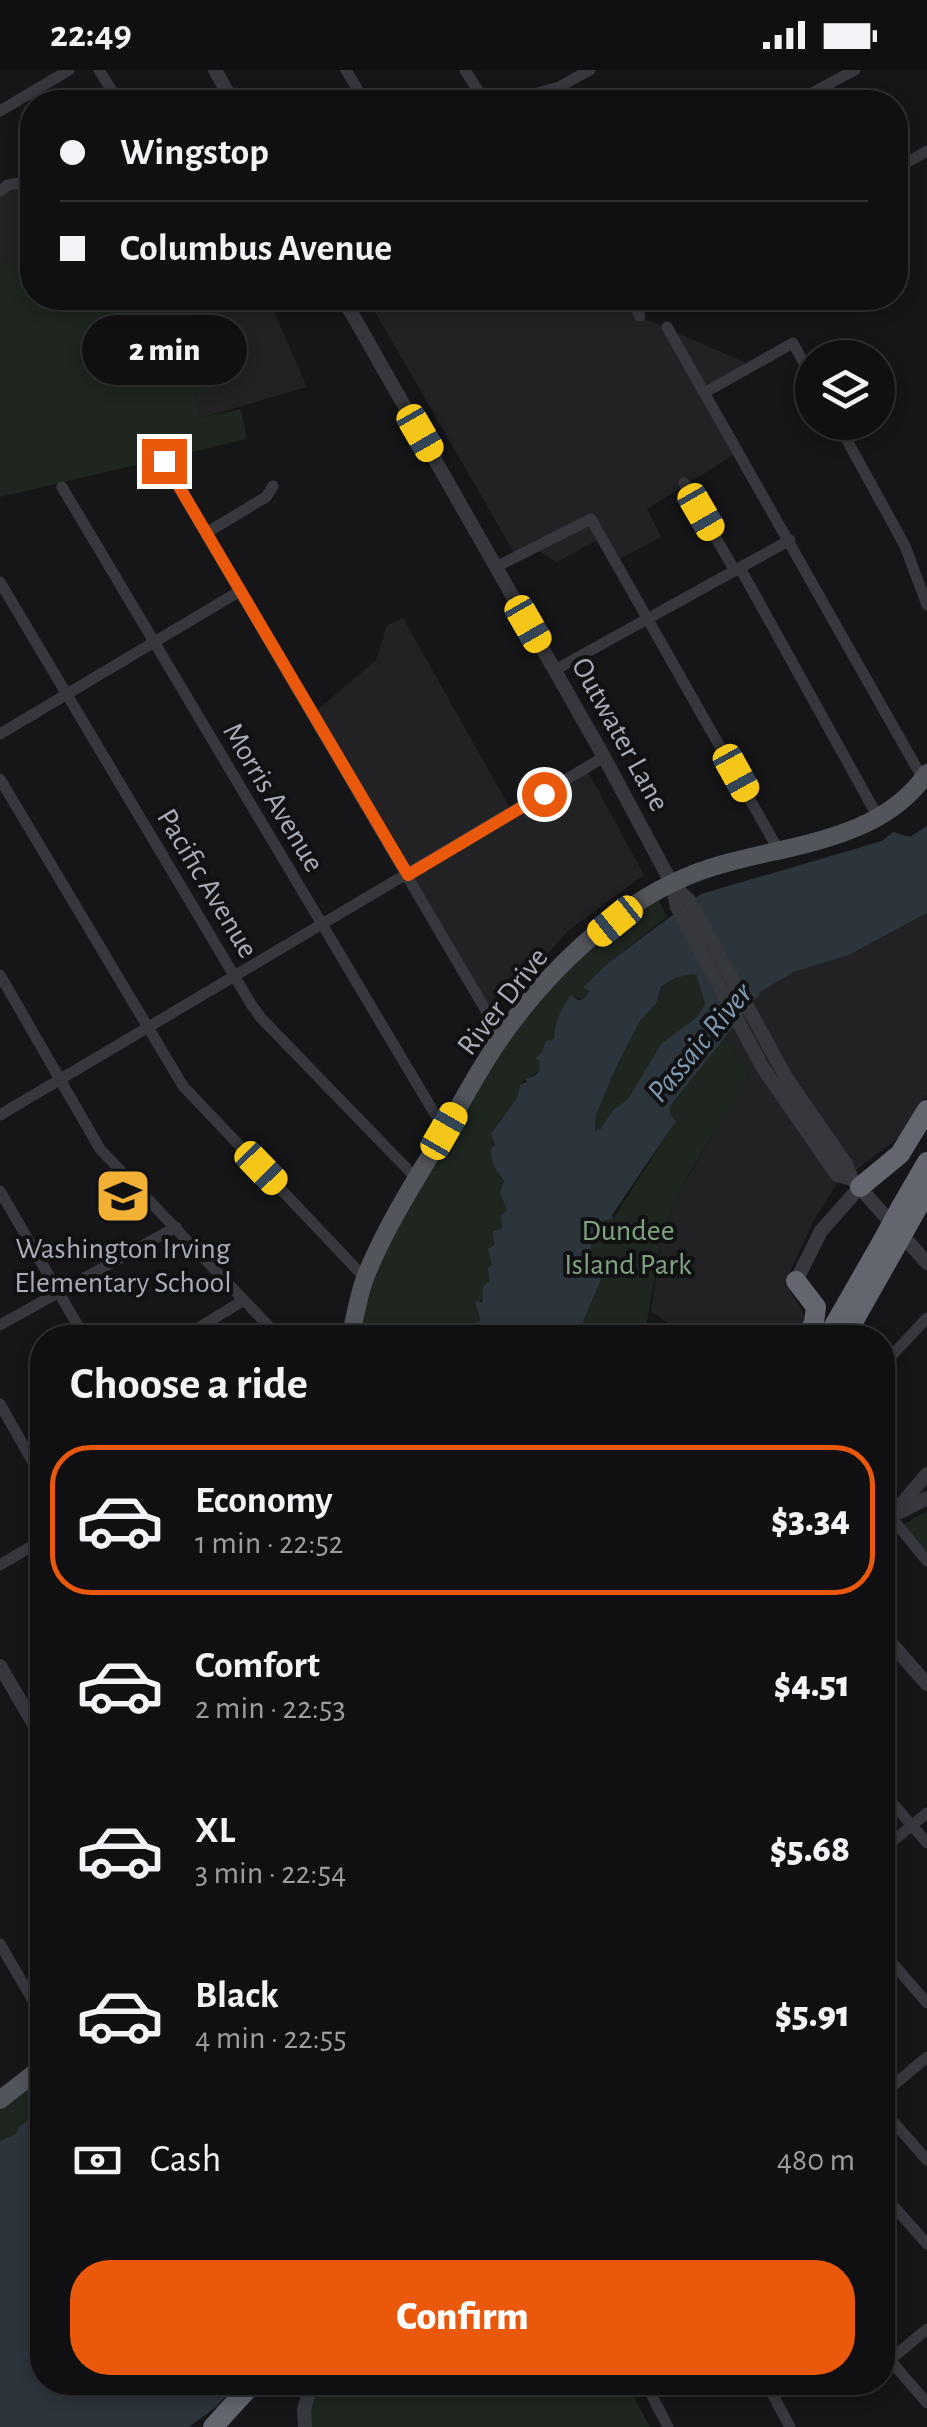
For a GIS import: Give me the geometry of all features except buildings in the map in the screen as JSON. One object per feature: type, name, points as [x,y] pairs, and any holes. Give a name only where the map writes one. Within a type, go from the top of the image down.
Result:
[{"type":"highway","points":[[856,1183],[900,1154],[927,1110]]},
{"type":"highway","points":[[850,1325],[927,1162]]},
{"type":"highway","points":[[906,1213],[927,1191]]},
{"type":"highway","points":[[836,1325],[887,1247]]},
{"type":"highway","points":[[796,1282],[816,1307],[813,1325]]},
{"type":"highway","points":[[213,2427],[242,2395]]},
{"type":"highway","points":[[233,2427],[260,2395]]},
{"type":"main road","name":"River Drive","points":[[353,1325],[365,1278],[416,1178],[502,1036],[522,1008],[571,958],[629,910],[672,884],[704,870],[880,819],[925,776]]},
{"type":"main road","points":[[0,2100],[30,2076]]},
{"type":"street","points":[[35,90],[69,70]]},
{"type":"street","points":[[548,90],[590,70]]},
{"type":"street","points":[[818,90],[855,70]]},
{"type":"street","name":"Outwater Lane","points":[[350,310],[604,757],[760,1045],[774,1085],[838,1174],[856,1183],[927,1263]]},
{"type":"street","points":[[637,310],[640,316]]},
{"type":"street","points":[[667,326],[925,776]]},
{"type":"street","points":[[704,393],[793,344],[795,348]]},
{"type":"street","points":[[847,440],[905,546],[927,605]]},
{"type":"street","points":[[164,461],[502,1036]]},
{"type":"street","points":[[684,483],[738,569],[880,819]]},
{"type":"street","points":[[206,534],[266,497],[273,486]]},
{"type":"street","name":"Morris Avenue","points":[[62,487],[444,1131]]},
{"type":"street","points":[[496,567],[591,519],[778,849]]},
{"type":"street","points":[[555,670],[790,540]]},
{"type":"street","name":"Pacific Avenue","points":[[0,582],[261,1018],[416,1178]]},
{"type":"street","points":[[0,734],[240,591]]},
{"type":"street","points":[[0,1114],[604,757]]},
{"type":"street","points":[[0,780],[182,1086],[365,1278]]},
{"type":"street","points":[[0,975],[100,1149],[268,1325]]},
{"type":"street","points":[[796,1282],[821,1231],[856,1183]]},
{"type":"street","points":[[0,1191],[78,1325]]},
{"type":"street","points":[[0,1325],[176,1227]]},
{"type":"street","points":[[203,1325],[244,1300]]},
{"type":"street","points":[[895,1352],[927,1318]]},
{"type":"street","points":[[0,1404],[30,1457]]},
{"type":"street","points":[[895,1512],[927,1474]]},
{"type":"street","points":[[895,1517],[927,1498]]},
{"type":"street","points":[[895,1530],[927,1561]]},
{"type":"street","points":[[0,1565],[30,1547]]},
{"type":"street","points":[[895,1648],[927,1684]]},
{"type":"street","points":[[0,1666],[30,1717]]},
{"type":"street","points":[[895,1806],[927,1843]]},
{"type":"street","points":[[895,1839],[927,1812]]},
{"type":"street","points":[[0,1944],[30,1995]]},
{"type":"street","points":[[895,1966],[927,2003]]},
{"type":"street","points":[[895,2085],[927,2057]]},
{"type":"street","points":[[895,2124],[927,2160]]},
{"type":"street","points":[[895,2208],[927,2244]]},
{"type":"street","points":[[895,2350],[927,2329]]},
{"type":"street","points":[[895,2366],[927,2403]]},
{"type":"street","points":[[305,2427],[308,2395]]},
{"type":"street","points":[[652,2395],[668,2427]]},
{"type":"street","points":[[773,2395],[790,2427]]},
{"type":"shaded area","points":[[20,185],[20,260],[0,265],[0,191]]},
{"type":"shaded area","points":[[193,310],[273,310],[307,387],[201,418],[194,393],[212,388]]},
{"type":"shaded area","points":[[374,310],[640,310],[646,319],[746,363],[702,391],[735,454],[647,509],[661,537],[614,562],[599,539],[557,562],[533,548],[516,556]]},
{"type":"shaded area","points":[[403,618],[510,808],[586,768],[644,875],[568,931],[493,1014],[314,713],[376,660],[387,625]]},
{"type":"shaded area","points":[[927,913],[927,1094],[901,1136],[836,1185],[813,1222],[785,1283],[807,1319],[804,1325],[672,1325],[651,1312],[662,1234],[680,1191],[749,1073],[723,1036],[762,991],[794,972],[849,955]]},
{"type":"green space","points":[[20,260],[20,310],[193,310],[213,389],[194,393],[201,418],[241,409],[247,439],[0,497],[0,265]]},
{"type":"green space","points":[[655,893],[667,917],[608,963],[586,987],[590,991],[584,999],[574,997],[553,1040],[542,1052],[541,1069],[523,1082],[517,1098],[491,1132],[498,1175],[504,1181],[500,1193],[507,1210],[502,1216],[502,1228],[494,1230],[492,1265],[479,1304],[478,1325],[354,1325],[365,1278],[523,1008]]},
{"type":"green space","name":"Dundee Island Park","points":[[692,973],[705,1004],[697,1017],[661,1044],[628,1099],[612,1111],[601,1130],[595,1131],[596,1115],[640,1021],[656,1004],[661,988]]},
{"type":"green space","name":"Dundee Island Park","points":[[723,1036],[749,1073],[672,1210],[660,1244],[645,1325],[582,1325],[605,1270],[592,1257],[591,1239],[603,1221],[613,1219],[675,1122],[669,1106]]},
{"type":"green space","points":[[927,1511],[927,1561],[899,1527]]},
{"type":"green space","points":[[30,2076],[30,2120],[19,2125],[16,2134],[0,2141],[0,2099]]},
{"type":"green space","points":[[316,2395],[633,2395],[650,2427],[312,2427],[309,2418]]},
{"type":"water","name":"Passaic River","points":[[927,826],[927,913],[849,955],[794,972],[762,991],[670,1106],[676,1121],[612,1215],[613,1219],[603,1221],[591,1239],[592,1257],[605,1270],[582,1325],[474,1325],[480,1320],[475,1301],[482,1302],[483,1287],[489,1281],[488,1268],[492,1265],[488,1249],[494,1245],[493,1231],[502,1228],[501,1216],[507,1210],[500,1193],[504,1181],[492,1158],[491,1147],[495,1146],[491,1133],[517,1098],[520,1085],[540,1069],[539,1060],[535,1059],[546,1041],[554,1039],[559,1016],[571,995],[584,999],[590,991],[583,988],[608,963],[701,894],[882,841],[893,832],[910,837]],"holes":[[[696,975],[705,1004],[697,1017],[661,1044],[628,1099],[595,1131],[596,1115],[618,1063],[640,1021],[656,1004],[661,987],[675,978]]]},
{"type":"water","points":[[30,2119],[30,2395],[227,2395],[189,2427],[0,2427],[0,2141],[16,2134],[19,2126]]},
{"type":"place","name":"Washington Irving Elementary School","points":[[123,1196]]},
{"type":"route","points":[[164,461],[408,875],[544,794]]}]
